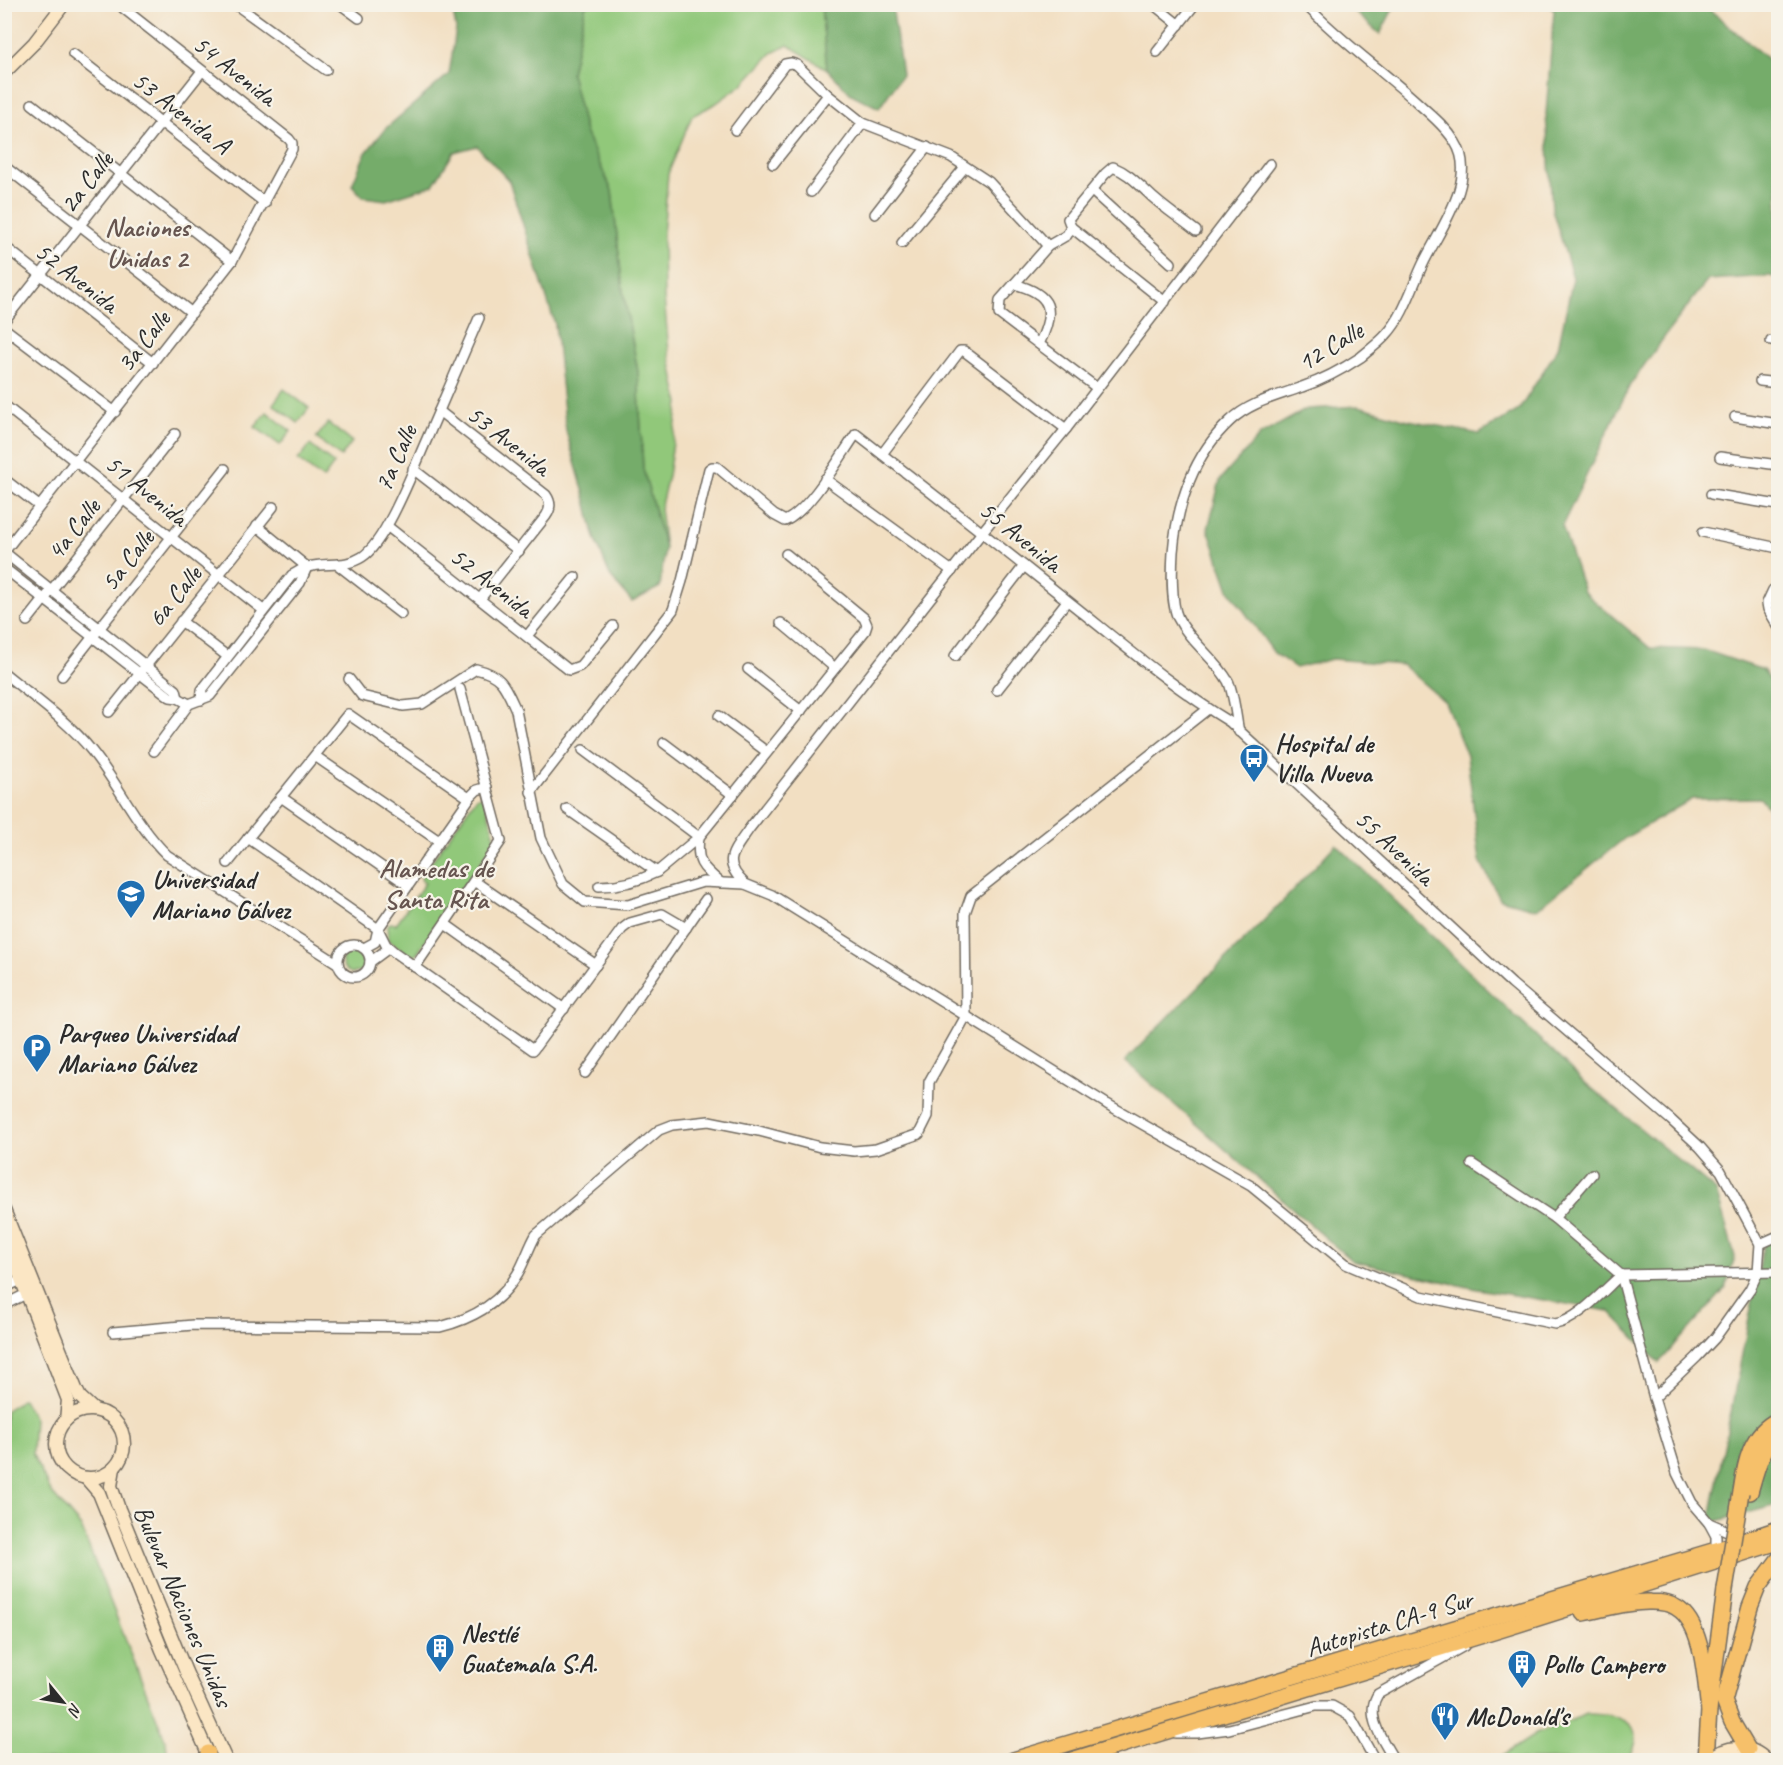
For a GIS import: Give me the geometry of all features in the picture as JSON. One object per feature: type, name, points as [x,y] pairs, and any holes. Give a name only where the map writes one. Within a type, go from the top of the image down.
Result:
[{"type":"highway","points":[[1709,1710],[1717,1681],[1752,1445],[1762,1431],[1779,1420]]},
{"type":"highway","points":[[1745,1492],[1764,1451],[1779,1435]]},
{"type":"highway","name":"Autopista CA-9 Sur","points":[[1013,1761],[1716,1550],[1779,1529]]},
{"type":"highway","name":"Autopista CA-9 Sur","points":[[1072,1761],[1779,1542]]},
{"type":"highway","points":[[1725,1701],[1750,1607],[1758,1587],[1779,1560]]},
{"type":"highway","points":[[1503,1629],[1639,1602],[1671,1604],[1683,1612],[1695,1631],[1704,1669],[1709,1710],[1708,1761]]},
{"type":"highway","points":[[1717,1681],[1732,1722],[1758,1755]]},
{"type":"main road","points":[[4,73],[34,43],[64,4]]},
{"type":"main road","points":[[4,1210],[80,1397],[94,1410],[111,1416],[121,1430],[124,1441],[123,1453],[114,1468],[102,1476],[86,1478],[66,1468],[58,1455],[56,1440],[66,1420],[79,1412],[94,1410]]},
{"type":"main road","points":[[4,1235],[23,1279],[68,1400],[66,1420]]},
{"type":"main road","name":"Bulevar Naciones Unidas","points":[[114,1468],[111,1486],[119,1509],[186,1672],[226,1761]]},
{"type":"main road","name":"Bulevar Naciones Unidas","points":[[86,1478],[99,1493],[162,1650],[209,1758]]},
{"type":"main road","points":[[1708,1761],[1725,1750],[1737,1748],[1777,1761]]},
{"type":"street","points":[[235,4],[326,70]]},
{"type":"street","points":[[340,4],[359,18]]},
{"type":"street","points":[[1153,4],[1179,25]]},
{"type":"street","points":[[1157,52],[1196,4]]},
{"type":"street","name":"12 Calle","points":[[1239,732],[1228,682],[1177,617],[1173,553],[1180,512],[1190,477],[1213,439],[1232,419],[1269,398],[1333,374],[1362,356],[1387,334],[1406,303],[1457,199],[1461,177],[1462,160],[1456,143],[1443,127],[1305,4]]},
{"type":"street","name":"54 Avenida","points":[[124,6],[292,143]]},
{"type":"street","name":"53 Avenida A","points":[[73,54],[264,202]]},
{"type":"street","points":[[735,130],[785,64],[797,65],[828,95],[863,123],[951,157],[989,182],[1048,246]]},
{"type":"street","name":"2a Calle","points":[[4,321],[202,71]]},
{"type":"street","points":[[774,164],[828,95]]},
{"type":"street","points":[[32,104],[232,261]]},
{"type":"street","points":[[811,192],[863,123]]},
{"type":"street","name":"3a Calle","points":[[4,552],[232,261],[291,152],[292,143]]},
{"type":"street","points":[[875,214],[927,147]]},
{"type":"street","points":[[1270,164],[1166,302],[749,829],[734,853],[731,866],[734,873],[746,884],[771,895],[1107,1104],[1251,1186],[1346,1264],[1420,1296],[1555,1324],[1567,1321],[1577,1314],[1621,1275],[1779,1272]]},
{"type":"street","points":[[4,166],[192,313]]},
{"type":"street","points":[[902,243],[965,167]]},
{"type":"street","points":[[1166,302],[1071,227],[1068,219],[1113,167],[1140,183],[1148,193],[1196,231]]},
{"type":"street","points":[[1092,191],[1171,263]]},
{"type":"street","points":[[1071,227],[1067,235],[1048,246],[1000,300],[999,314],[1097,388]]},
{"type":"street","name":"52 Avenida","points":[[4,246],[153,363]]},
{"type":"street","points":[[1014,284],[1038,293],[1045,299],[1049,308],[1047,328],[1039,344]]},
{"type":"street","name":"7a Calle","points":[[307,567],[338,565],[357,560],[365,555],[387,526],[479,318]]},
{"type":"street","points":[[4,327],[114,412]]},
{"type":"street","points":[[882,454],[960,351],[964,351],[1066,429]]},
{"type":"street","points":[[1760,381],[1779,383]]},
{"type":"street","name":"51 Avenida","points":[[4,405],[263,610]]},
{"type":"street","name":"53 Avenida","points":[[439,411],[546,495],[550,504],[546,516],[519,551]]},
{"type":"street","points":[[1735,417],[1779,424]]},
{"type":"street","name":"4a Calle","points":[[27,621],[175,434]]},
{"type":"street","name":"55 Avenida","points":[[825,479],[856,434],[983,531],[1153,669],[1230,722],[1512,984],[1700,1147],[1721,1171],[1760,1244]]},
{"type":"street","points":[[1720,457],[1779,465]]},
{"type":"street","points":[[531,792],[673,610],[709,469],[712,466],[717,467],[774,515],[785,521],[794,517],[825,479],[952,571]]},
{"type":"street","name":"5a Calle","points":[[62,676],[225,469]]},
{"type":"street","points":[[413,469],[519,551],[480,599]]},
{"type":"street","points":[[4,479],[39,506]]},
{"type":"street","points":[[1711,494],[1779,505]]},
{"type":"street","name":"6a Calle","points":[[109,712],[273,507]]},
{"type":"street","points":[[257,526],[307,567]]},
{"type":"street","name":"52 Avenida","points":[[387,526],[564,667],[572,670],[580,666],[613,626]]},
{"type":"street","points":[[1703,532],[1779,548]]},
{"type":"street","points":[[4,552],[100,628],[170,698],[178,698],[189,704]]},
{"type":"street","points":[[599,886],[618,886],[657,872],[699,837],[865,631],[867,625],[864,618],[786,554]]},
{"type":"street","points":[[338,565],[401,614]]},
{"type":"street","points":[[955,656],[1024,566]]},
{"type":"street","points":[[201,700],[202,690],[263,610],[292,575],[307,567]]},
{"type":"street","points":[[154,751],[189,704],[210,696],[300,583],[307,567]]},
{"type":"street","points":[[4,568],[93,637],[142,669]]},
{"type":"street","points":[[527,636],[575,577]]},
{"type":"street","points":[[1779,589],[1773,590],[1767,603],[1779,626]]},
{"type":"street","points":[[997,690],[1067,600]]},
{"type":"street","points":[[181,621],[227,657]]},
{"type":"street","points":[[781,624],[836,668]]},
{"type":"street","points":[[349,679],[362,696],[403,706],[422,704],[476,669],[493,674],[509,694],[516,710],[542,838],[563,884],[585,902],[628,905],[703,882],[746,884]]},
{"type":"street","points":[[748,669],[801,711]]},
{"type":"street","points":[[4,673],[84,741],[151,838],[167,855],[337,963],[342,973],[351,977],[366,972],[370,962],[389,948]]},
{"type":"street","points":[[415,967],[501,841],[460,689]]},
{"type":"street","points":[[113,1332],[193,1325],[440,1328],[481,1312],[500,1297],[519,1272],[536,1235],[659,1130],[686,1123],[709,1121],[820,1147],[854,1151],[876,1149],[919,1134],[928,1116],[929,1082],[966,1016],[965,913],[971,896],[1208,709]]},
{"type":"street","points":[[228,862],[350,714],[469,798]]},
{"type":"street","points":[[719,716],[767,752]]},
{"type":"street","points":[[664,743],[733,795]]},
{"type":"street","points":[[583,750],[699,837]]},
{"type":"street","points":[[315,756],[439,841]]},
{"type":"street","points":[[364,948],[375,942],[378,929],[469,798],[486,787]]},
{"type":"street","points":[[281,797],[408,885]]},
{"type":"street","points":[[567,809],[657,872]]},
{"type":"street","points":[[699,837],[697,853],[700,862],[721,883]]},
{"type":"street","points":[[248,838],[378,929],[389,948],[533,1050],[622,929],[630,923],[662,914],[686,928]]},
{"type":"street","points":[[474,880],[596,965]]},
{"type":"street","points":[[585,1073],[706,899]]},
{"type":"street","points":[[445,924],[564,1009]]},
{"type":"street","points":[[318,952],[340,952],[351,945],[364,948],[368,952],[370,962]]},
{"type":"street","points":[[337,963],[340,952]]},
{"type":"street","points":[[1472,1164],[1554,1218],[1621,1275],[1677,1473],[1692,1503],[1709,1523],[1716,1536],[1716,1550]]},
{"type":"street","points":[[1554,1218],[1592,1174]]},
{"type":"street","points":[[1654,1398],[1715,1338],[1750,1289],[1758,1272],[1760,1244],[1779,1236]]},
{"type":"street","points":[[4,1288],[23,1279]]},
{"type":"street","points":[[4,1305],[28,1293]]},
{"type":"street","points":[[1709,1523],[1737,1535],[1752,1537]]},
{"type":"street","points":[[1394,1761],[1373,1719],[1372,1702],[1378,1694],[1486,1634]]},
{"type":"street","points":[[1162,1732],[1197,1733],[1229,1729],[1316,1706],[1332,1706],[1350,1716],[1375,1761]]},
{"type":"green space","points":[[452,5],[586,5],[571,73],[585,132],[612,191],[623,291],[638,372],[643,469],[665,548],[660,587],[632,602],[610,576],[594,535],[566,431],[555,324],[509,181],[477,146],[454,152],[433,185],[386,200],[363,197],[352,185],[365,154],[385,129],[449,74],[456,29]]},
{"type":"green space","points":[[586,5],[821,5],[827,69],[788,45],[772,53],[743,84],[715,104],[692,116],[668,174],[663,235],[664,297],[669,352],[679,403],[668,476],[660,509],[665,548],[643,469],[638,372],[623,291],[612,191],[585,132],[571,73]]},
{"type":"green space","points":[[821,5],[892,5],[902,75],[879,108],[851,94],[827,69]]},
{"type":"green space","points":[[1347,5],[1395,5],[1380,34]]},
{"type":"green space","points":[[1549,5],[1708,5],[1709,9],[1770,61],[1778,65],[1778,278],[1770,276],[1708,280],[1630,385],[1562,526],[1584,592],[1650,648],[1704,650],[1763,670],[1778,691],[1778,820],[1760,798],[1692,799],[1625,838],[1537,909],[1500,899],[1480,861],[1467,756],[1445,702],[1402,665],[1332,659],[1296,668],[1274,653],[1229,590],[1208,529],[1220,480],[1260,435],[1307,409],[1359,406],[1404,419],[1479,434],[1519,410],[1558,348],[1573,278],[1552,209],[1546,114],[1554,10]]},
{"type":"green space","points":[[284,389],[309,408],[298,423],[273,404]]},
{"type":"green space","points":[[267,412],[291,431],[280,445],[255,427]]},
{"type":"green space","points":[[328,423],[352,442],[341,457],[316,438]]},
{"type":"green space","points":[[310,445],[334,464],[323,479],[298,460]]},
{"type":"green space","points":[[480,796],[485,799],[496,841],[416,955],[412,957],[388,940],[387,926],[390,923],[396,924],[425,883],[421,879],[422,875],[476,798]]},
{"type":"green space","points":[[1336,844],[1583,1081],[1716,1191],[1735,1257],[1726,1288],[1659,1363],[1609,1311],[1477,1289],[1352,1261],[1125,1061]]},
{"type":"green space","points":[[354,949],[363,952],[366,961],[363,970],[354,973],[345,970],[342,961],[345,952]]},
{"type":"green space","points":[[1778,1238],[1778,1505],[1709,1523],[1764,1242]]},
{"type":"green space","points":[[23,1399],[34,1419],[32,1453],[51,1492],[81,1527],[166,1742],[168,1760],[5,1760],[5,1411]]},
{"type":"green space","points":[[1587,1714],[1620,1719],[1634,1730],[1636,1738],[1634,1748],[1627,1760],[1496,1760],[1536,1734]]},
{"type":"place","name":"Hospital de Villa Nueva","points":[[1254,784]]},
{"type":"place","name":"Universidad Mariano Gálvez","points":[[131,920]]},
{"type":"place","name":"Parqueo Universidad Mariano Gálvez","points":[[37,1074]]},
{"type":"place","name":"Nestlé Guatemala S.A.","points":[[440,1674]]},
{"type":"place","name":"Pollo Campero","points":[[1522,1690]]},
{"type":"place","name":"McDonald's","points":[[1445,1742]]},
{"type":"district","name":"Naciones Unidas 2","points":[[147,242]]},
{"type":"district","name":"Alamedas de Santa Rita","points":[[436,884]]}]
